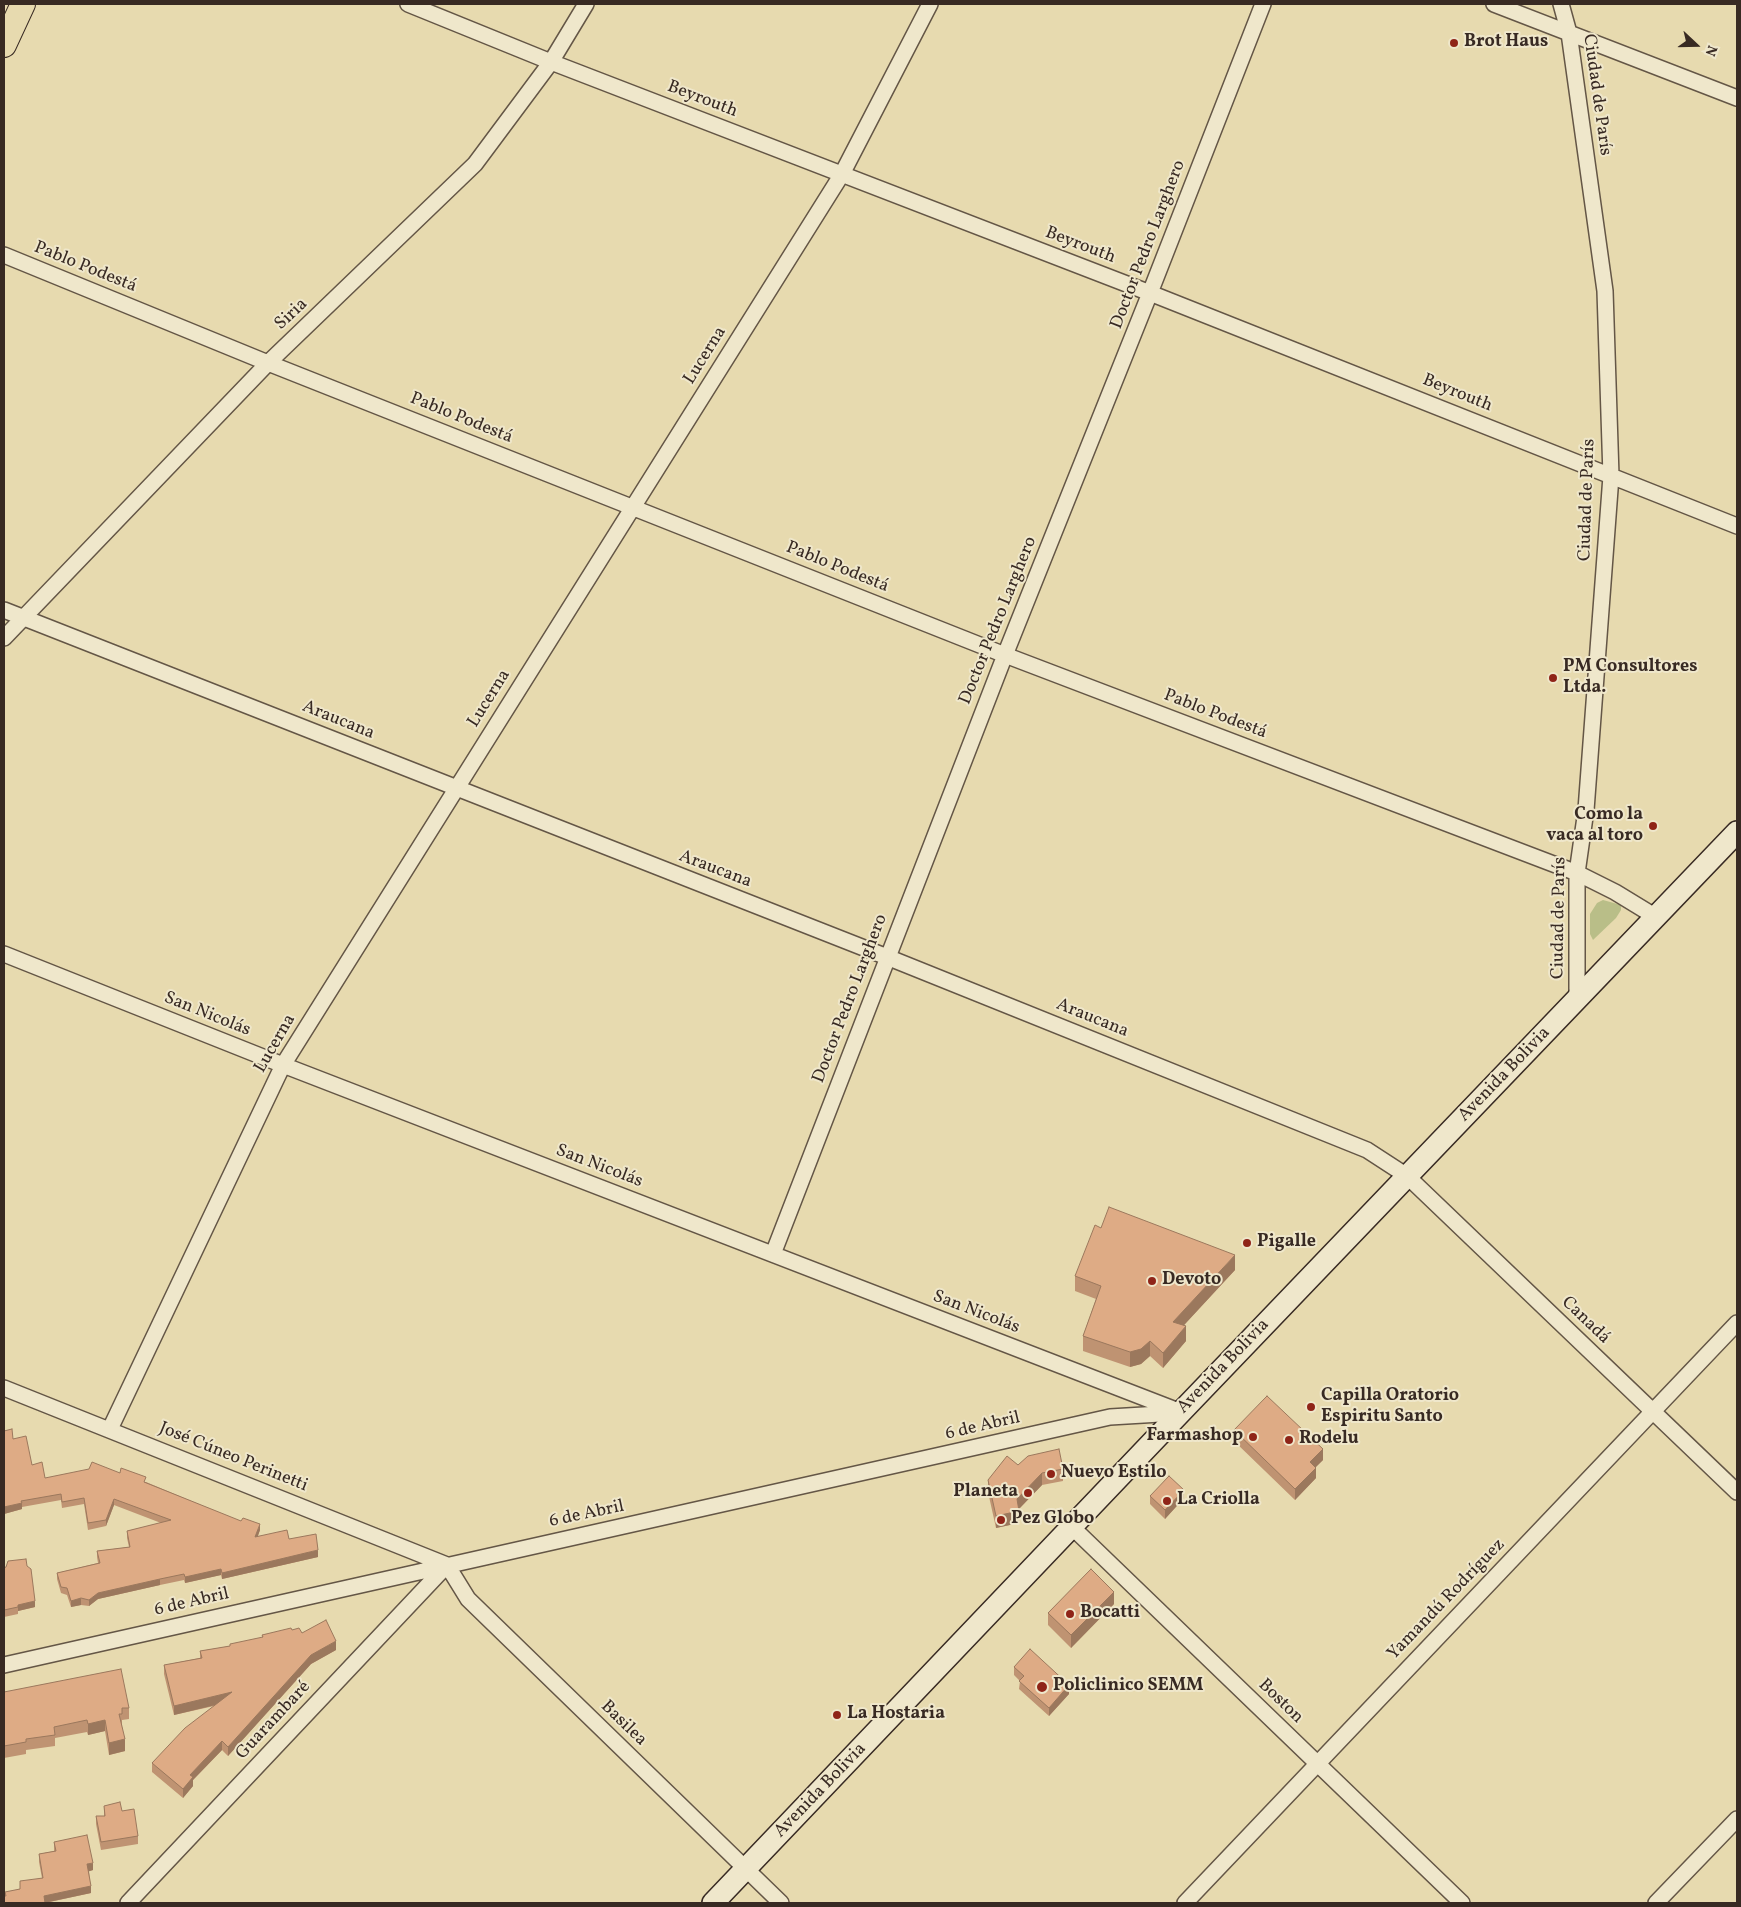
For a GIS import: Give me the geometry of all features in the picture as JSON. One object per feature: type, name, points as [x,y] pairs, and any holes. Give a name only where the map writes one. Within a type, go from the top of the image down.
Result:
[{"type":"main road","points":[[4,45],[23,4]]},
{"type":"street","name":"Beyrouth","points":[[408,4],[551,62],[1150,293],[1737,526]]},
{"type":"street","name":"Siria","points":[[4,638],[268,363],[475,164],[551,62],[586,4]]},
{"type":"street","name":"Lucerna","points":[[110,1429],[283,1065],[842,174],[930,4]]},
{"type":"street","name":"Doctor Pedro Larghero","points":[[773,1254],[1005,655],[1263,4]]},
{"type":"street","points":[[1494,4],[1737,98]]},
{"type":"street","name":"Ciudad de París","points":[[1561,4],[1569,33],[1605,291],[1611,476],[1586,810],[1577,873],[1577,999]]},
{"type":"street","name":"Pablo Podestá","points":[[4,255],[268,363],[1005,655],[1577,873],[1615,892],[1656,917]]},
{"type":"street","name":"Araucana","points":[[4,610],[888,957],[1366,1150],[1408,1176]]},
{"type":"street","name":"Avenida Bolivia","points":[[713,1903],[1180,1412],[1737,832]]},
{"type":"street","name":"San Nicolás","points":[[4,954],[283,1065],[1180,1412]]},
{"type":"street","name":"Canadá","points":[[1408,1176],[1737,1492]]},
{"type":"street","name":"Yamandú Rodríguez","points":[[1185,1903],[1737,1323]]},
{"type":"street","name":"José Cúneo Perinetti","points":[[4,1388],[447,1565]]},
{"type":"street","name":"6 de Abril","points":[[4,1664],[1110,1417],[1180,1412]]},
{"type":"street","name":"Boston","points":[[1072,1527],[1462,1903]]},
{"type":"street","name":"Basilea","points":[[447,1565],[468,1599],[781,1903]]},
{"type":"street","name":"Guarambaré","points":[[128,1903],[447,1565]]},
{"type":"street","points":[[1656,1903],[1737,1820]]},
{"type":"green space","points":[[1603,900],[1621,905],[1621,910],[1616,918],[1593,940],[1590,934],[1590,914],[1597,903]]},
{"type":"building","name":"Devoto","points":[[1109,1207],[1235,1255],[1173,1322],[1186,1326],[1163,1353],[1150,1341],[1141,1349],[1130,1352],[1083,1336],[1101,1286],[1075,1276],[1095,1225],[1101,1228]]},
{"type":"building","points":[[1267,1396],[1323,1449],[1310,1462],[1316,1468],[1295,1489],[1234,1430]]},
{"type":"building","points":[[12,1429],[13,1439],[26,1436],[32,1465],[42,1462],[45,1478],[89,1469],[92,1462],[120,1473],[121,1468],[146,1477],[144,1482],[241,1521],[243,1518],[260,1524],[255,1537],[287,1530],[289,1539],[316,1534],[318,1550],[222,1573],[221,1569],[185,1577],[184,1574],[98,1593],[89,1600],[81,1598],[71,1601],[67,1588],[61,1587],[57,1573],[100,1563],[97,1551],[130,1547],[127,1531],[171,1520],[114,1499],[106,1520],[88,1523],[84,1498],[62,1502],[61,1494],[21,1501],[22,1503],[4,1507],[4,1431]]},
{"type":"building","points":[[1059,1449],[1063,1469],[1042,1473],[1017,1499],[1019,1511],[996,1516],[988,1480],[1007,1456],[1018,1465],[1028,1456]]},
{"type":"building","points":[[1169,1476],[1184,1490],[1165,1510],[1150,1496]]},
{"type":"building","points":[[26,1559],[27,1566],[31,1569],[35,1601],[4,1610],[4,1568],[8,1561]]},
{"type":"building","points":[[1091,1569],[1114,1592],[1071,1635],[1048,1613]]},
{"type":"building","points":[[326,1620],[336,1641],[311,1655],[228,1747],[222,1741],[190,1775],[193,1777],[183,1789],[152,1763],[185,1728],[232,1692],[174,1706],[164,1665],[202,1658],[200,1651],[230,1646],[230,1644],[263,1637],[262,1635],[291,1628],[292,1630],[299,1628],[302,1633]]},
{"type":"building","name":"Policlinico SEMM","points":[[1030,1649],[1069,1685],[1049,1708],[1019,1681],[1024,1676],[1014,1667]]},
{"type":"building","points":[[121,1669],[129,1708],[122,1708],[122,1714],[119,1714],[125,1739],[109,1743],[105,1720],[88,1724],[87,1720],[54,1727],[55,1735],[26,1739],[26,1742],[4,1746],[4,1692]]},
{"type":"building","points":[[120,1802],[122,1811],[134,1809],[138,1836],[101,1842],[96,1816],[105,1816],[104,1806]]},
{"type":"building","points":[[87,1835],[93,1863],[87,1864],[91,1886],[44,1896],[45,1903],[4,1903],[5,1892],[20,1889],[20,1881],[43,1878],[39,1854],[56,1851],[54,1842]]},
{"type":"place","name":"Brot Haus","points":[[1454,43]]},
{"type":"place","name":"PM Consultores Ltda.","points":[[1553,678]]},
{"type":"place","name":"Como la vaca al toro","points":[[1653,826]]},
{"type":"place","name":"Pigalle","points":[[1247,1243]]},
{"type":"place","name":"Devoto","points":[[1152,1281]]},
{"type":"place","name":"Capilla Oratorio Espiritu Santo","points":[[1311,1407]]},
{"type":"place","name":"Farmashop","points":[[1253,1437]]},
{"type":"place","name":"Rodelu","points":[[1289,1440]]},
{"type":"place","name":"Nuevo Estilo","points":[[1051,1474]]},
{"type":"place","name":"Planeta","points":[[1028,1493]]},
{"type":"place","name":"La Criolla","points":[[1167,1501]]},
{"type":"place","name":"Pez Globo","points":[[1001,1520]]},
{"type":"place","name":"Bocatti","points":[[1070,1614]]},
{"type":"place","name":"Policlinico SEMM","points":[[1042,1687]]},
{"type":"place","name":"La Hostaria","points":[[837,1715]]}]
